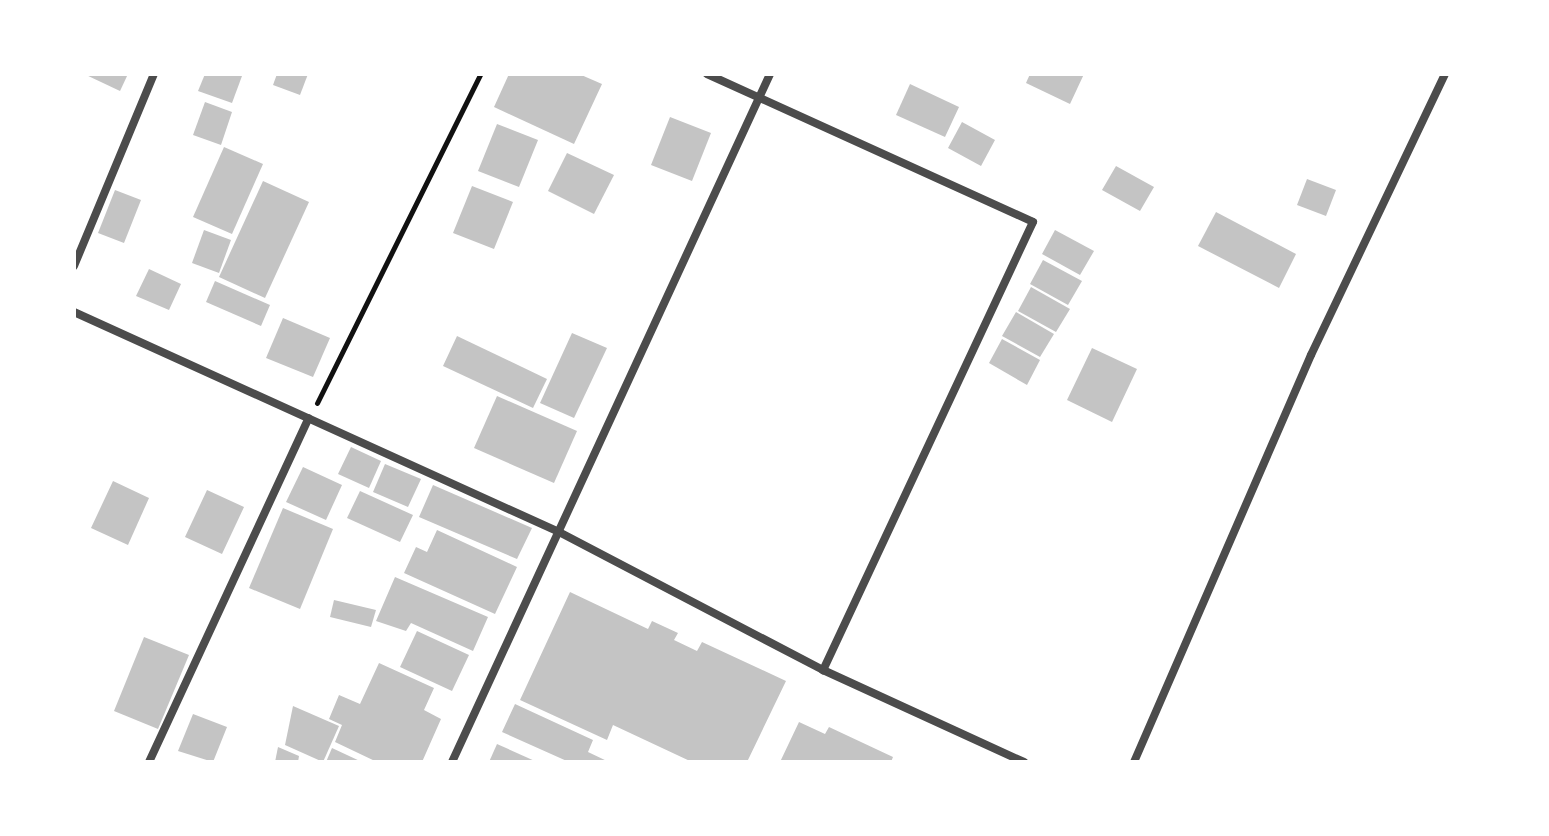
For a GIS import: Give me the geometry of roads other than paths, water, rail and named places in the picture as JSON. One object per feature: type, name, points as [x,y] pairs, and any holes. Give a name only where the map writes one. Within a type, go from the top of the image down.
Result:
[{"type":"street","points":[[74,266],[154,74]]},
{"type":"street","points":[[707,74],[1033,222],[823,670]]},
{"type":"street","points":[[452,762],[770,74]]},
{"type":"street","points":[[1134,762],[1311,355],[1445,74]]},
{"type":"street","points":[[74,312],[559,532],[823,670],[1024,762]]},
{"type":"street","points":[[149,762],[309,418]]}]
